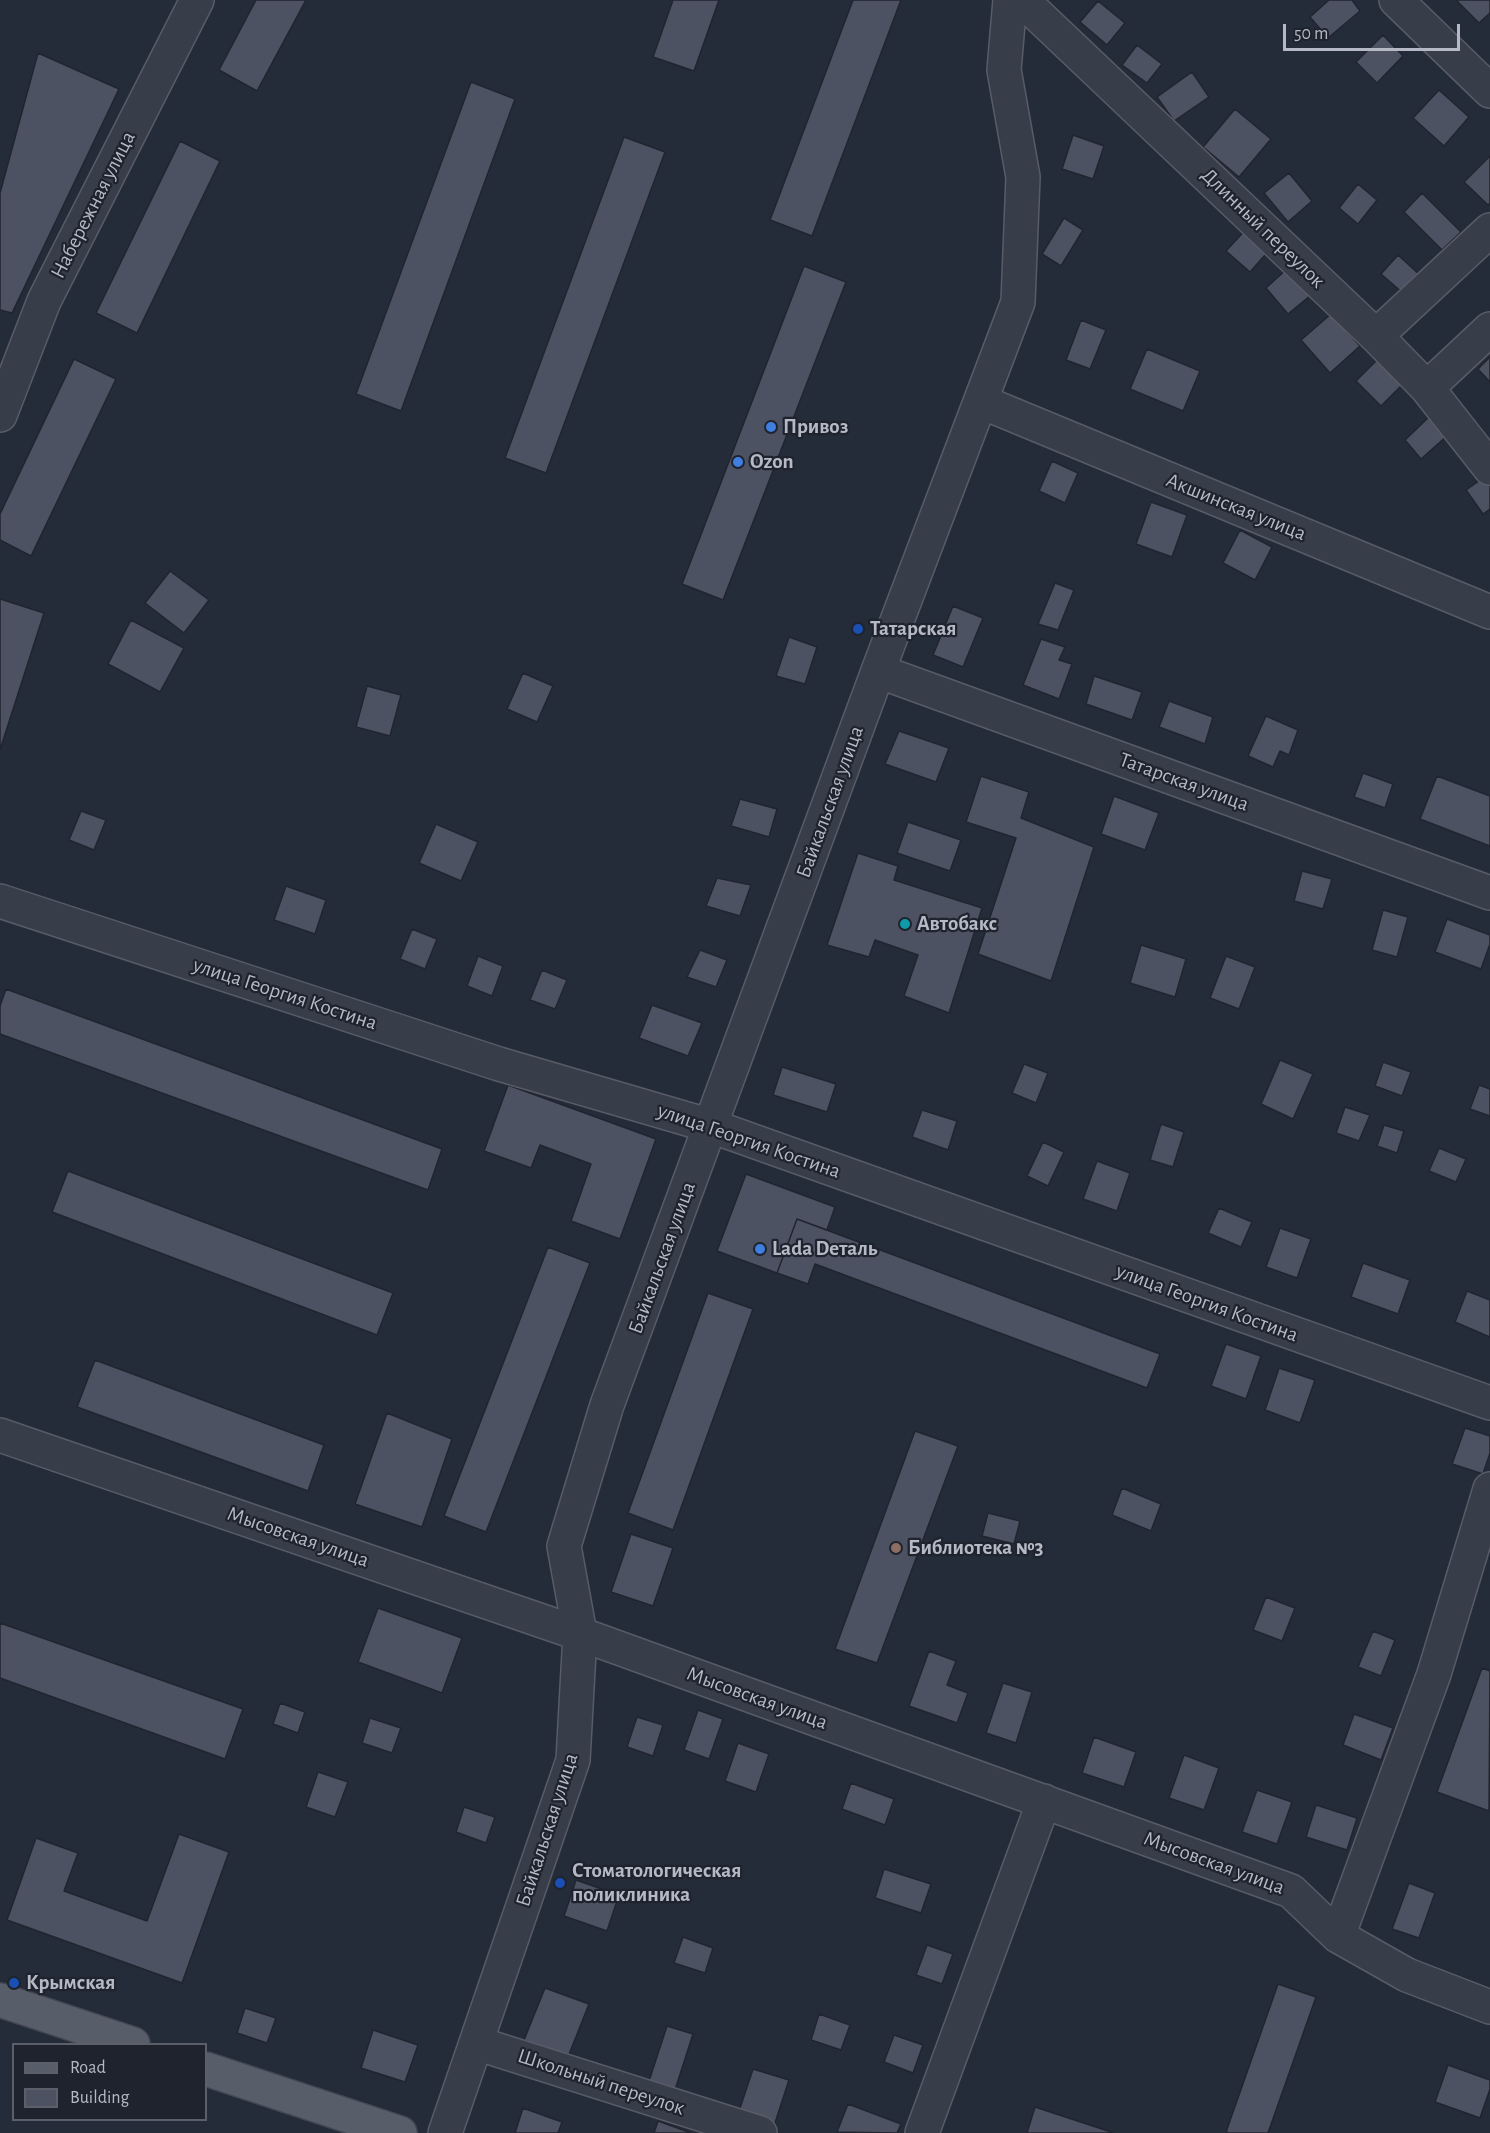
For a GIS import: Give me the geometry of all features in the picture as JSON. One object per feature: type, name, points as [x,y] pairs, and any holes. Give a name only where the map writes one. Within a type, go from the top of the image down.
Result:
[{"type":"main road","points":[[0,2000],[130,2043]]},
{"type":"main road","points":[[207,2068],[400,2133]]},
{"type":"street","name":"Набережная улица","points":[[0,415],[44,301],[197,0]]},
{"type":"street","name":"Байкальская улица","points":[[445,2133],[573,1760],[579,1634],[564,1546],[607,1405],[878,671],[1018,303],[1023,177],[1004,70],[1010,0]]},
{"type":"street","name":"Длинный переулок","points":[[1022,0],[1376,336],[1427,388],[1490,468]]},
{"type":"street","points":[[1396,0],[1490,91]]},
{"type":"street","points":[[1376,336],[1490,230]]},
{"type":"street","points":[[1427,388],[1490,329]]},
{"type":"street","name":"Акшинская улица","points":[[982,402],[1490,612]]},
{"type":"street","name":"Татарская улица","points":[[878,671],[1490,893]]},
{"type":"street","name":"улица Георгия Костина","points":[[0,901],[499,1064],[711,1126],[1490,1403]]},
{"type":"street","name":"Мысовская улица","points":[[0,1435],[579,1634],[1291,1891],[1338,1936],[1407,1975],[1490,2007]]},
{"type":"street","points":[[1338,1936],[1434,1674],[1490,1489]]},
{"type":"street","points":[[922,2133],[1044,1801]]},
{"type":"street","name":"Школьный переулок","points":[[476,2043],[760,2133]]},
{"type":"building","points":[[256,0],[306,0],[257,91],[219,70]]},
{"type":"building","points":[[673,0],[719,0],[694,71],[653,57]]},
{"type":"building","points":[[853,0],[901,0],[812,236],[770,220]]},
{"type":"building","points":[[1329,0],[1352,0],[1360,11],[1328,38],[1310,17]]},
{"type":"building","points":[[1456,0],[1490,0],[1490,13],[1479,23]]},
{"type":"building","points":[[1098,1],[1125,23],[1107,45],[1080,22]]},
{"type":"building","points":[[1383,35],[1403,56],[1377,83],[1356,62]]},
{"type":"building","points":[[1137,45],[1162,64],[1147,83],[1122,65]]},
{"type":"building","points":[[38,53],[119,89],[12,313],[0,310],[0,193]]},
{"type":"building","points":[[1192,72],[1209,97],[1174,121],[1157,97]]},
{"type":"building","points":[[471,82],[515,99],[401,411],[356,394]]},
{"type":"building","points":[[1439,90],[1469,117],[1444,146],[1413,118]]},
{"type":"building","points":[[1235,109],[1271,139],[1239,177],[1203,147]]},
{"type":"building","points":[[1073,135],[1104,146],[1093,179],[1062,169]]},
{"type":"building","points":[[624,137],[665,152],[546,473],[505,458]]},
{"type":"building","points":[[180,141],[220,161],[137,333],[96,313]]},
{"type":"building","points":[[1490,156],[1490,203],[1488,205],[1464,182]]},
{"type":"building","points":[[1289,173],[1312,201],[1288,222],[1264,193]]},
{"type":"building","points":[[1358,184],[1377,200],[1358,224],[1339,208]]},
{"type":"building","points":[[1422,193],[1461,232],[1442,250],[1404,212]]},
{"type":"building","points":[[1064,218],[1083,230],[1061,266],[1042,254]]},
{"type":"building","points":[[1249,226],[1272,247],[1250,272],[1226,251]]},
{"type":"building","points":[[1398,255],[1420,275],[1404,294],[1381,274]]},
{"type":"building","points":[[804,266],[846,282],[723,600],[682,584]]},
{"type":"building","points":[[1288,268],[1311,295],[1288,314],[1266,288]]},
{"type":"building","points":[[1331,314],[1360,346],[1330,373],[1301,340]]},
{"type":"building","points":[[1081,320],[1106,330],[1090,369],[1066,360]]},
{"type":"building","points":[[1147,349],[1200,371],[1183,411],[1130,389]]},
{"type":"building","points":[[1380,357],[1405,382],[1381,406],[1356,381]]},
{"type":"building","points":[[1490,357],[1490,382],[1478,369]]},
{"type":"building","points":[[74,359],[116,379],[31,556],[0,540],[0,514]]},
{"type":"building","points":[[1431,415],[1448,435],[1421,459],[1405,440]]},
{"type":"building","points":[[1052,461],[1078,473],[1065,503],[1039,491]]},
{"type":"building","points":[[1490,473],[1490,509],[1483,514],[1466,490]]},
{"type":"building","points":[[1151,502],[1187,515],[1172,557],[1136,544]]},
{"type":"building","points":[[1240,530],[1272,547],[1255,580],[1223,563]]},
{"type":"building","points":[[170,571],[209,600],[184,633],[145,603]]},
{"type":"building","points":[[1055,583],[1074,590],[1058,630],[1038,624]]},
{"type":"building","points":[[0,599],[44,613],[0,750]]},
{"type":"building","points":[[953,606],[983,618],[963,667],[933,655]]},
{"type":"building","points":[[131,620],[184,648],[160,692],[108,664]]},
{"type":"building","points":[[789,637],[817,647],[805,684],[776,676]]},
{"type":"building","points":[[1041,639],[1065,647],[1059,660],[1072,664],[1059,699],[1023,685]]},
{"type":"building","points":[[523,673],[553,686],[537,722],[507,709]]},
{"type":"building","points":[[1094,676],[1142,692],[1132,720],[1086,704]]},
{"type":"building","points":[[367,686],[401,695],[390,736],[356,727]]},
{"type":"building","points":[[1169,701],[1213,717],[1205,744],[1159,727]]},
{"type":"building","points":[[1266,716],[1298,730],[1289,755],[1280,751],[1273,767],[1248,756]]},
{"type":"building","points":[[899,731],[949,748],[936,782],[885,764]]},
{"type":"building","points":[[1363,773],[1393,784],[1385,808],[1354,797]]},
{"type":"building","points":[[981,776],[1029,792],[1021,818],[1094,847],[1051,981],[978,954],[1016,838],[966,822]]},
{"type":"building","points":[[1437,776],[1490,796],[1490,846],[1420,819]]},
{"type":"building","points":[[1114,796],[1159,813],[1145,850],[1101,834]]},
{"type":"building","points":[[740,799],[777,809],[769,837],[731,826]]},
{"type":"building","points":[[81,811],[106,820],[94,850],[69,840]]},
{"type":"building","points":[[908,822],[961,840],[950,871],[897,853]]},
{"type":"building","points":[[436,824],[478,842],[461,881],[419,863]]},
{"type":"building","name":"Автобакс","points":[[858,853],[898,866],[894,880],[982,908],[949,1013],[904,996],[918,955],[875,940],[869,957],[827,945]]},
{"type":"building","points":[[1302,871],[1332,879],[1323,909],[1294,901]]},
{"type":"building","points":[[717,878],[751,885],[740,916],[706,906]]},
{"type":"building","points":[[286,886],[326,900],[315,934],[274,920]]},
{"type":"building","points":[[1383,910],[1408,917],[1397,957],[1372,950]]},
{"type":"building","points":[[1447,919],[1490,935],[1490,944],[1481,969],[1435,952]]},
{"type":"building","points":[[412,929],[437,939],[425,969],[400,959]]},
{"type":"building","points":[[1141,945],[1186,959],[1175,997],[1130,983]]},
{"type":"building","points":[[700,950],[727,960],[716,987],[687,977]]},
{"type":"building","points":[[478,956],[503,966],[492,996],[467,986]]},
{"type":"building","points":[[1226,956],[1255,967],[1239,1009],[1210,998]]},
{"type":"building","points":[[542,970],[567,980],[555,1009],[530,1000]]},
{"type":"building","points":[[6,989],[442,1149],[428,1190],[0,1034],[0,1006]]},
{"type":"building","points":[[652,1005],[702,1023],[688,1056],[639,1038]]},
{"type":"building","points":[[1280,1060],[1313,1074],[1293,1119],[1261,1104]]},
{"type":"building","points":[[1383,1062],[1411,1072],[1402,1096],[1375,1086]]},
{"type":"building","points":[[1024,1064],[1048,1073],[1036,1103],[1012,1093]]},
{"type":"building","points":[[782,1067],[836,1084],[827,1112],[773,1095]]},
{"type":"building","points":[[508,1085],[656,1139],[620,1239],[571,1221],[591,1164],[540,1145],[531,1168],[484,1151]]},
{"type":"building","points":[[1479,1085],[1490,1089],[1490,1116],[1470,1109]]},
{"type":"building","points":[[1345,1107],[1370,1115],[1359,1141],[1336,1133]]},
{"type":"building","points":[[922,1110],[957,1121],[948,1150],[912,1137]]},
{"type":"building","points":[[1161,1124],[1184,1132],[1173,1167],[1150,1160]]},
{"type":"building","points":[[1384,1125],[1404,1131],[1397,1153],[1377,1146]]},
{"type":"building","points":[[1043,1142],[1064,1152],[1048,1186],[1027,1176]]},
{"type":"building","points":[[1439,1148],[1466,1159],[1456,1182],[1429,1171]]},
{"type":"building","points":[[1097,1161],[1130,1173],[1117,1211],[1083,1199]]},
{"type":"building","points":[[68,1171],[393,1293],[377,1335],[52,1212]]},
{"type":"building","points":[[746,1174],[835,1207],[827,1230],[797,1219],[777,1273],[717,1251]]},
{"type":"building","points":[[1219,1208],[1252,1222],[1241,1247],[1208,1233]]},
{"type":"building","points":[[797,1219],[1160,1354],[1147,1388],[815,1264],[808,1284],[777,1273]]},
{"type":"building","points":[[1280,1228],[1311,1239],[1297,1278],[1266,1267]]},
{"type":"building","points":[[548,1247],[590,1263],[486,1532],[444,1516]]},
{"type":"building","points":[[1363,1263],[1410,1280],[1398,1314],[1351,1297]]},
{"type":"building","points":[[1467,1291],[1490,1300],[1490,1337],[1455,1322]]},
{"type":"building","points":[[708,1293],[753,1309],[673,1530],[628,1513]]},
{"type":"building","points":[[1226,1344],[1261,1356],[1246,1399],[1211,1386]]},
{"type":"building","points":[[95,1360],[324,1445],[308,1491],[77,1407]]},
{"type":"building","points":[[1279,1368],[1315,1380],[1300,1423],[1265,1410]]},
{"type":"building","points":[[387,1413],[452,1439],[422,1527],[355,1504]]},
{"type":"building","points":[[1465,1428],[1490,1436],[1490,1453],[1483,1474],[1452,1464]]},
{"type":"building","name":"Библиотека №3","points":[[915,1431],[958,1446],[877,1663],[835,1649]]},
{"type":"building","points":[[1122,1488],[1161,1504],[1151,1531],[1112,1515]]},
{"type":"building","points":[[988,1513],[1020,1521],[1014,1544],[982,1536]]},
{"type":"building","points":[[631,1534],[673,1548],[653,1606],[611,1592]]},
{"type":"building","points":[[1266,1597],[1295,1608],[1282,1641],[1253,1630]]},
{"type":"building","points":[[378,1608],[462,1638],[442,1693],[358,1662]]},
{"type":"building","points":[[0,1623],[243,1709],[225,1759],[0,1678]]},
{"type":"building","points":[[1373,1631],[1395,1640],[1381,1676],[1358,1667]]},
{"type":"building","points":[[929,1651],[956,1661],[947,1685],[968,1693],[957,1723],[909,1706]]},
{"type":"building","points":[[1482,1668],[1490,1671],[1489,1811],[1437,1792]]},
{"type":"building","points":[[1003,1683],[1032,1692],[1016,1743],[986,1733]]},
{"type":"building","points":[[280,1703],[305,1712],[298,1733],[273,1724]]},
{"type":"building","points":[[698,1710],[723,1719],[709,1759],[684,1750]]},
{"type":"building","points":[[1354,1714],[1393,1728],[1381,1760],[1343,1745]]},
{"type":"building","points":[[637,1717],[663,1725],[653,1756],[627,1747]]},
{"type":"building","points":[[370,1718],[401,1728],[392,1753],[362,1743]]},
{"type":"building","points":[[1094,1737],[1136,1752],[1124,1787],[1082,1773]]},
{"type":"building","points":[[738,1743],[769,1754],[756,1792],[725,1781]]},
{"type":"building","points":[[1184,1755],[1219,1768],[1204,1810],[1169,1798]]},
{"type":"building","points":[[318,1772],[348,1782],[335,1817],[306,1807]]},
{"type":"building","points":[[851,1783],[894,1799],[885,1825],[842,1809]]},
{"type":"building","points":[[1257,1790],[1292,1802],[1277,1844],[1242,1832]]},
{"type":"building","points":[[1316,1805],[1357,1818],[1347,1850],[1306,1837]]},
{"type":"building","points":[[464,1807],[495,1817],[486,1843],[456,1832]]},
{"type":"building","points":[[179,1834],[229,1852],[182,1983],[7,1920],[36,1838],[78,1853],[64,1891],[147,1921]]},
{"type":"building","points":[[884,1869],[931,1884],[921,1913],[875,1898]]},
{"type":"building","points":[[576,1880],[619,1895],[607,1931],[564,1916]]},
{"type":"building","points":[[1409,1883],[1435,1893],[1419,1938],[1392,1929]]},
{"type":"building","points":[[683,1937],[713,1948],[705,1973],[674,1963]]},
{"type":"building","points":[[927,1945],[953,1954],[942,1984],[916,1975]]},
{"type":"building","points":[[1278,1984],[1316,1997],[1268,2133],[1226,2132]]},
{"type":"building","points":[[545,1988],[589,2004],[568,2057],[524,2040]]},
{"type":"building","points":[[245,2008],[276,2018],[267,2043],[237,2033]]},
{"type":"building","points":[[819,2014],[850,2025],[841,2050],[811,2040]]},
{"type":"building","points":[[667,2026],[693,2034],[675,2090],[649,2081]]},
{"type":"building","points":[[373,2030],[418,2045],[405,2082],[361,2068]]},
{"type":"building","points":[[894,2035],[923,2045],[913,2073],[884,2062]]},
{"type":"building","points":[[1448,2065],[1490,2080],[1490,2089],[1480,2118],[1435,2102]]},
{"type":"building","points":[[753,2069],[789,2080],[774,2126],[738,2114]]},
{"type":"building","points":[[848,2104],[901,2124],[897,2133],[837,2132]]},
{"type":"building","points":[[1035,2107],[1114,2133],[1027,2133]]},
{"type":"building","points":[[523,2108],[562,2122],[558,2133],[515,2133]]},
{"type":"building","points":[[658,2121],[691,2133],[654,2133]]},
{"type":"place","name":"Привоз","points":[[771,427]]},
{"type":"place","name":"Ozon","points":[[738,462]]},
{"type":"place","name":"Татарская","points":[[858,629]]},
{"type":"place","name":"Автобакс","points":[[905,924]]},
{"type":"place","name":"Lada Dеталь","points":[[760,1249]]},
{"type":"place","name":"Библиотека №3","points":[[896,1548]]},
{"type":"place","name":"Стоматологическая поликлиника","points":[[560,1883]]},
{"type":"place","name":"Крымская","points":[[14,1983]]}]
